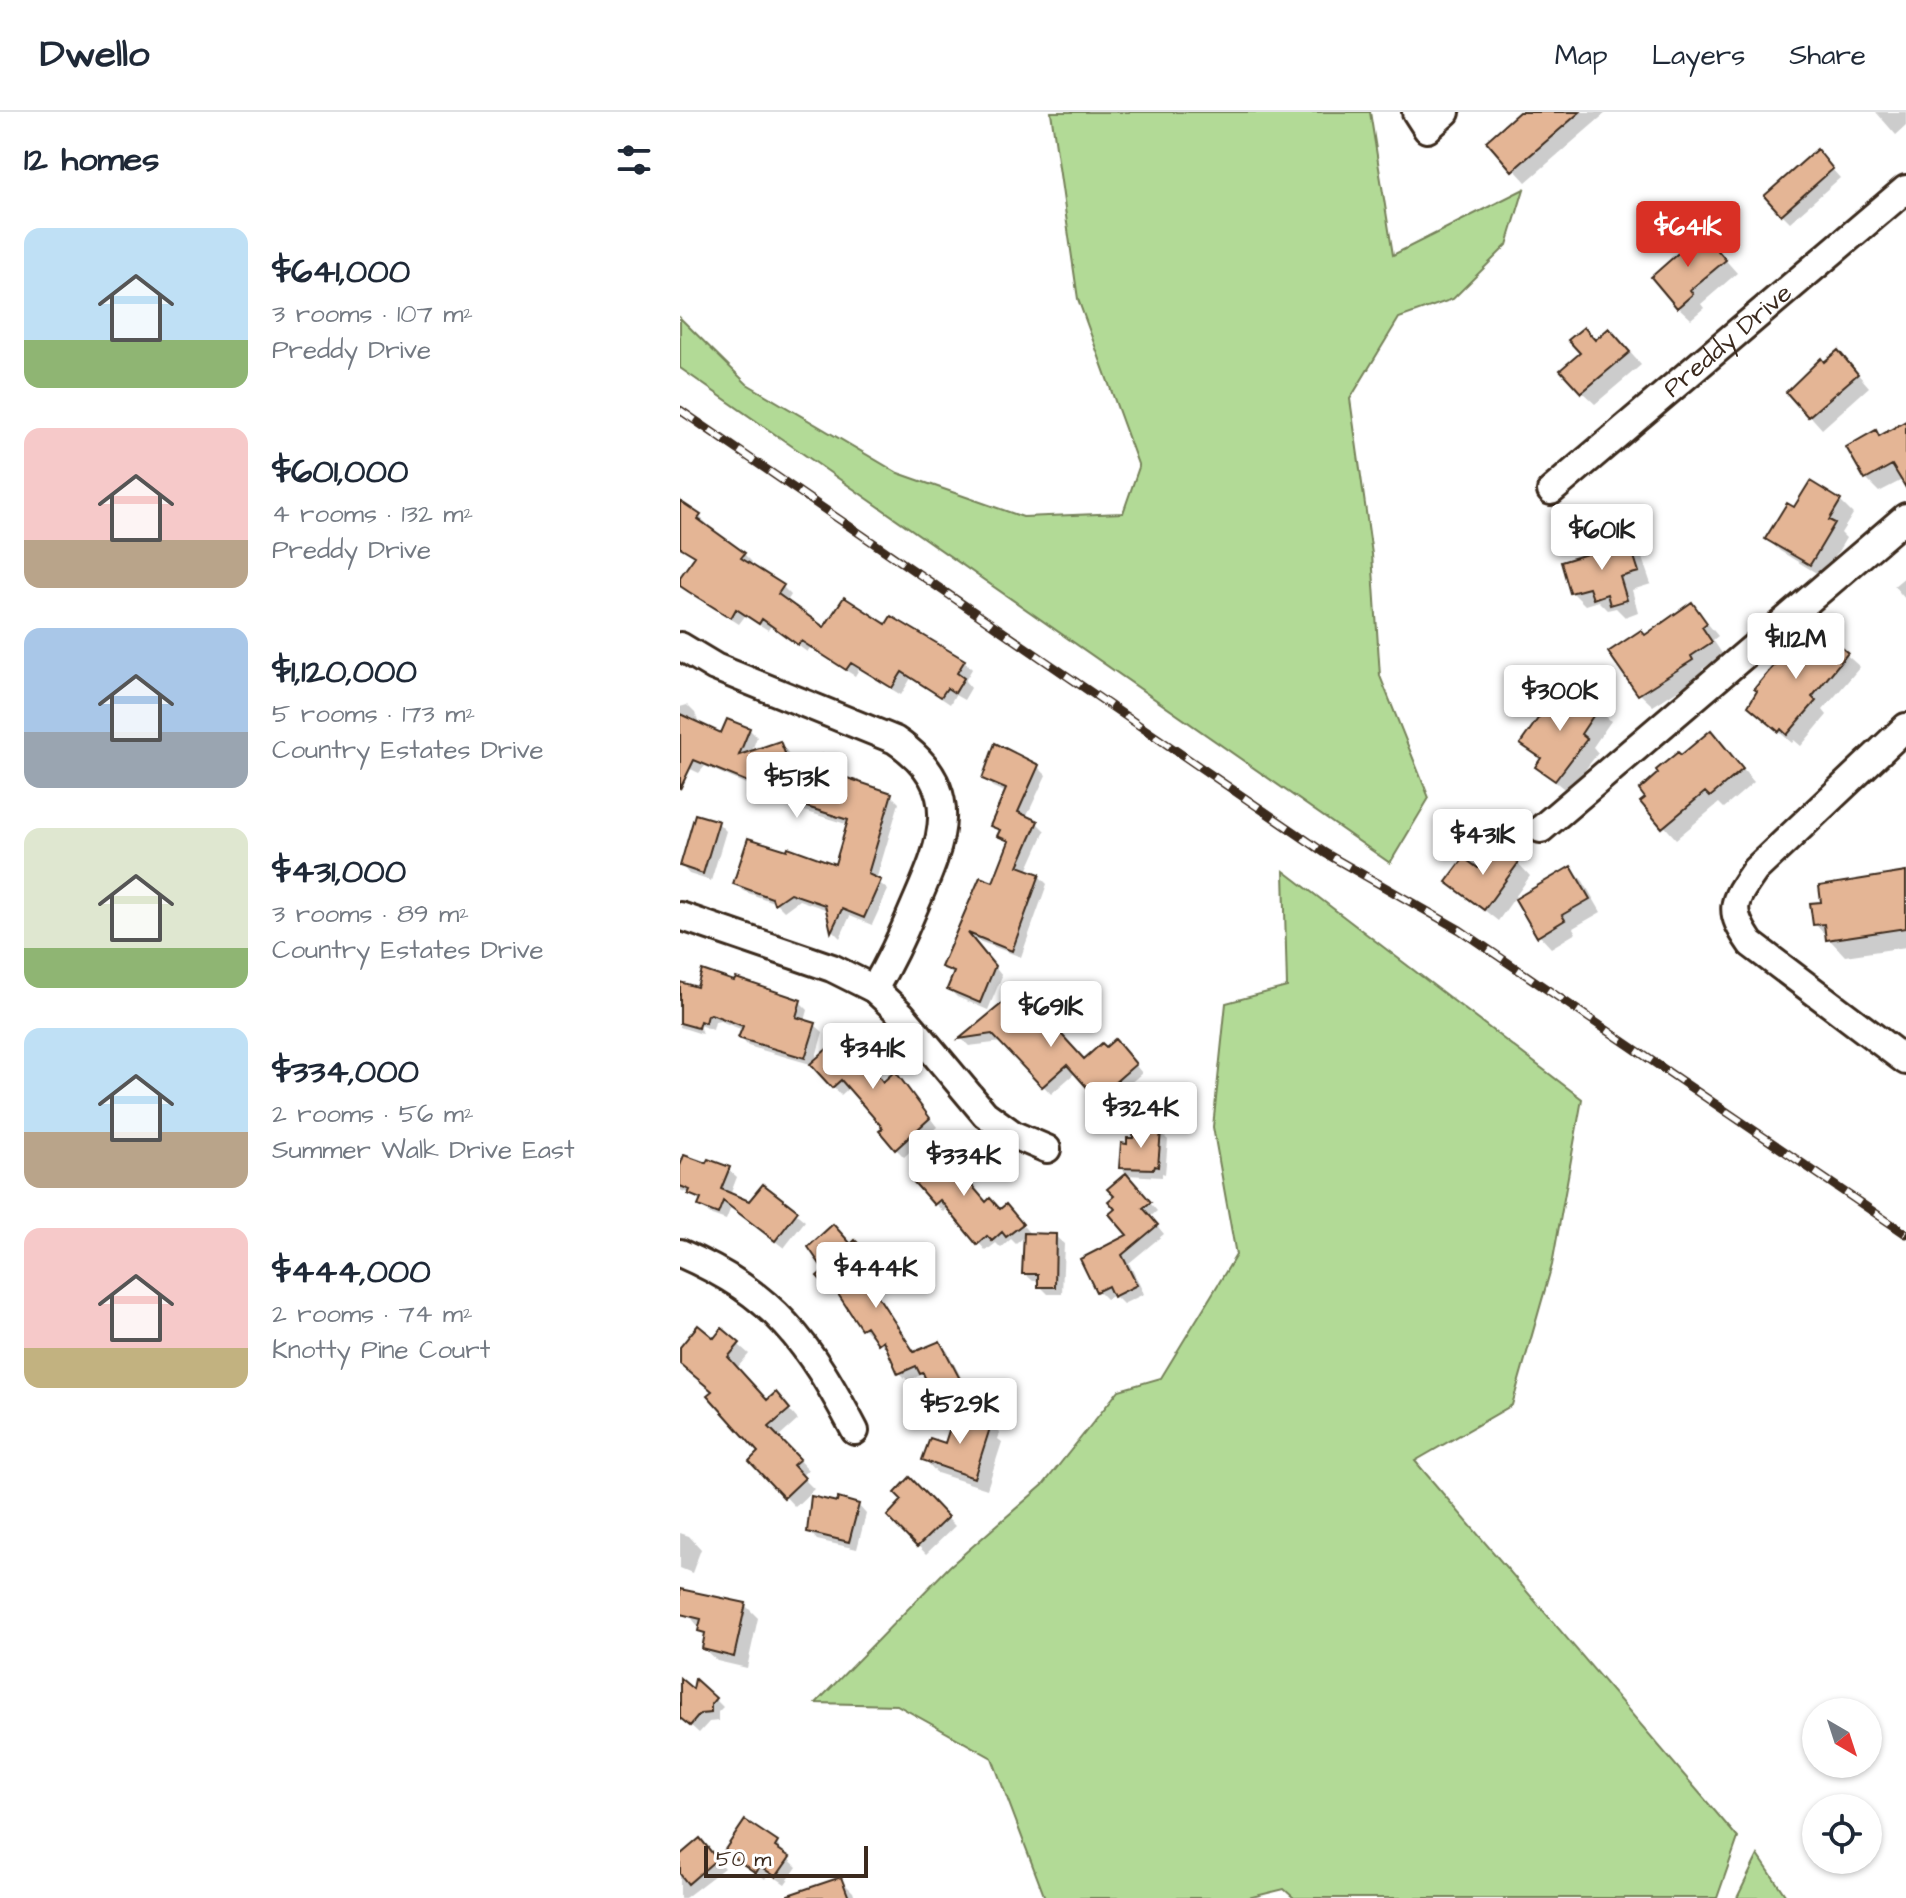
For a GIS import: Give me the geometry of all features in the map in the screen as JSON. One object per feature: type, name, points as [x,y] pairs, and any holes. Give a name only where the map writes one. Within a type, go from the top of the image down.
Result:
[{"type":"street","points":[[1416,112],[1427,129],[1446,112]]},
{"type":"street","name":"Preddy Drive","points":[[1551,491],[1906,189]]},
{"type":"street","points":[[1541,829],[1906,517]]},
{"type":"street","points":[[680,646],[715,667],[895,740],[919,759],[930,775],[943,813],[938,853],[891,961],[874,989]]},
{"type":"street","points":[[1906,727],[1755,870],[1735,898],[1736,922],[1751,944],[1906,1061]]},
{"type":"street","points":[[680,916],[832,968],[874,989],[902,1015],[985,1114],[1014,1135],[1047,1149]]},
{"type":"street","points":[[680,1253],[716,1269],[743,1286],[789,1325],[825,1375],[855,1431]]},
{"type":"green space","points":[[1051,112],[1370,112],[1393,255],[1524,189],[1507,245],[1453,299],[1399,318],[1350,399],[1372,554],[1380,676],[1429,798],[1390,863],[680,368],[680,318],[747,384],[898,473],[1023,517],[1123,513],[1139,467],[1078,299]]},
{"type":"green space","points":[[1284,871],[1582,1099],[1552,1265],[1512,1405],[1415,1461],[1738,1838],[1717,1898],[1294,1898],[1284,1889],[1248,1898],[1045,1898],[992,1758],[897,1705],[816,1703],[950,1566],[1043,1485],[1119,1390],[1161,1378],[1236,1255],[1213,1127],[1226,1003],[1287,987]]},
{"type":"green space","points":[[1758,1855],[1787,1898],[1737,1898]]},
{"type":"building","points":[[1519,112],[1580,112],[1512,171],[1486,141]]},
{"type":"building","points":[[1817,149],[1833,169],[1781,215],[1764,196]]},
{"type":"building","points":[[1702,232],[1726,260],[1690,290],[1693,294],[1677,308],[1651,277]]},
{"type":"building","points":[[1584,327],[1595,340],[1609,328],[1630,352],[1581,393],[1560,370],[1580,353],[1568,340]]},
{"type":"building","points":[[1838,350],[1858,374],[1808,417],[1786,392],[1821,358],[1824,362]]},
{"type":"building","points":[[1906,421],[1906,488],[1892,465],[1865,480],[1846,447],[1876,430],[1879,436]]},
{"type":"building","points":[[1810,481],[1841,500],[1829,520],[1835,523],[1810,565],[1765,539],[1787,503],[1794,507]]},
{"type":"building","points":[[680,501],[701,515],[698,519],[745,553],[741,558],[784,585],[778,594],[824,627],[844,597],[886,624],[891,616],[965,660],[957,673],[964,678],[955,693],[947,688],[941,697],[902,672],[892,688],[851,663],[846,670],[801,641],[798,645],[762,619],[759,624],[736,609],[731,618],[680,586],[680,577],[695,556],[680,547]]},
{"type":"building","points":[[1629,541],[1639,572],[1620,577],[1627,600],[1610,605],[1607,594],[1593,599],[1589,588],[1570,593],[1561,562]]},
{"type":"building","points":[[1692,602],[1707,623],[1702,627],[1712,642],[1691,656],[1693,660],[1638,695],[1608,652],[1641,630],[1645,635]]},
{"type":"building","points":[[1810,630],[1819,637],[1823,632],[1848,653],[1812,697],[1816,701],[1787,735],[1748,706],[1757,691],[1754,689],[1791,645],[1794,648]]},
{"type":"building","points":[[1568,686],[1599,707],[1581,734],[1587,739],[1555,781],[1535,767],[1541,758],[1520,744],[1544,710],[1549,713]]},
{"type":"building","points":[[680,714],[721,733],[727,719],[750,728],[739,755],[780,741],[787,758],[811,766],[822,755],[835,774],[892,793],[868,874],[881,880],[864,918],[842,909],[831,932],[825,905],[790,893],[774,904],[772,898],[733,884],[748,838],[787,850],[788,847],[835,864],[848,820],[756,791],[758,786],[694,760],[680,789]]},
{"type":"building","points":[[1711,730],[1743,769],[1710,797],[1705,792],[1662,828],[1640,802],[1645,798],[1639,790],[1658,773],[1656,770],[1678,752],[1681,755]]},
{"type":"building","points":[[995,743],[1039,765],[1018,812],[1038,821],[1018,866],[1040,874],[1012,951],[968,933],[995,966],[980,1003],[947,989],[954,972],[941,967],[980,877],[993,882],[1009,841],[997,836],[1000,830],[990,826],[1006,789],[982,779]]},
{"type":"building","points":[[695,814],[719,821],[703,874],[680,866]]},
{"type":"building","points":[[1495,844],[1519,862],[1484,910],[1446,882],[1464,858],[1478,868]]},
{"type":"building","points":[[1571,866],[1590,899],[1562,915],[1565,920],[1537,937],[1515,899]]},
{"type":"building","points":[[1906,872],[1906,928],[1826,940],[1824,924],[1813,925],[1810,903],[1821,902],[1819,886]]},
{"type":"building","points":[[702,970],[801,1000],[796,1017],[816,1023],[805,1058],[738,1038],[743,1026],[711,1014],[707,1015],[705,1023],[700,1021],[698,1028],[680,1023],[680,982],[697,987]]},
{"type":"building","points":[[1016,992],[1045,1028],[1051,1023],[1084,1059],[1102,1043],[1106,1047],[1115,1039],[1136,1064],[1099,1101],[1067,1065],[1042,1087],[992,1034],[959,1039]]},
{"type":"building","points":[[848,1030],[860,1044],[852,1051],[876,1077],[878,1075],[883,1082],[895,1071],[930,1118],[895,1150],[879,1131],[883,1128],[841,1080],[832,1088],[810,1064]]},
{"type":"building","points":[[1134,1127],[1161,1130],[1158,1167],[1119,1168],[1121,1143],[1127,1144],[1127,1138],[1133,1138]]},
{"type":"building","points":[[962,1134],[955,1166],[986,1202],[990,1198],[1000,1209],[1006,1204],[1023,1224],[1006,1237],[1002,1232],[992,1241],[987,1236],[977,1245],[940,1200],[934,1205],[911,1179]]},
{"type":"building","points":[[684,1155],[730,1167],[721,1189],[749,1201],[763,1184],[798,1211],[775,1241],[723,1201],[718,1214],[698,1206],[701,1199],[688,1194],[690,1190],[680,1186],[680,1166]]},
{"type":"building","points":[[1126,1173],[1151,1202],[1143,1208],[1158,1225],[1122,1255],[1137,1285],[1113,1297],[1108,1286],[1096,1292],[1080,1259],[1127,1235],[1109,1214],[1115,1209],[1108,1201],[1114,1196],[1107,1189]]},
{"type":"building","points":[[833,1224],[851,1244],[855,1240],[868,1254],[857,1264],[914,1352],[940,1341],[961,1381],[932,1394],[923,1373],[920,1374],[916,1366],[898,1374],[883,1340],[878,1344],[866,1326],[861,1329],[834,1288],[831,1291],[817,1276],[824,1270],[808,1247]]},
{"type":"building","points":[[1024,1233],[1056,1234],[1055,1287],[1038,1287],[1038,1274],[1022,1274]]},
{"type":"building","points":[[698,1325],[714,1338],[722,1328],[740,1343],[728,1357],[767,1400],[776,1392],[790,1409],[769,1427],[800,1459],[793,1465],[805,1478],[784,1498],[749,1461],[758,1452],[707,1395],[712,1391],[680,1364],[680,1347]]},
{"type":"building","points":[[969,1412],[989,1418],[986,1427],[990,1428],[974,1478],[922,1460],[930,1438],[945,1443],[953,1418],[966,1422]]},
{"type":"building","points":[[910,1477],[948,1517],[917,1547],[887,1516],[902,1500],[895,1493]]},
{"type":"building","points":[[811,1496],[837,1502],[838,1498],[859,1504],[849,1542],[807,1532]]},
{"type":"building","points":[[680,1589],[746,1603],[734,1657],[702,1649],[705,1633],[698,1631],[701,1619],[680,1614]]},
{"type":"building","points":[[680,1678],[693,1689],[695,1679],[716,1698],[711,1704],[711,1713],[700,1714],[690,1726],[680,1718]]},
{"type":"building","points":[[745,1820],[778,1842],[775,1847],[790,1857],[776,1877],[760,1866],[756,1873],[724,1851]]},
{"type":"building","points":[[700,1838],[717,1859],[688,1884],[680,1874],[680,1855]]},
{"type":"building","points":[[841,1877],[849,1898],[788,1898],[788,1895]]},
{"type":"railway","points":[[680,410],[1325,853],[1460,930],[1906,1234]]}]
